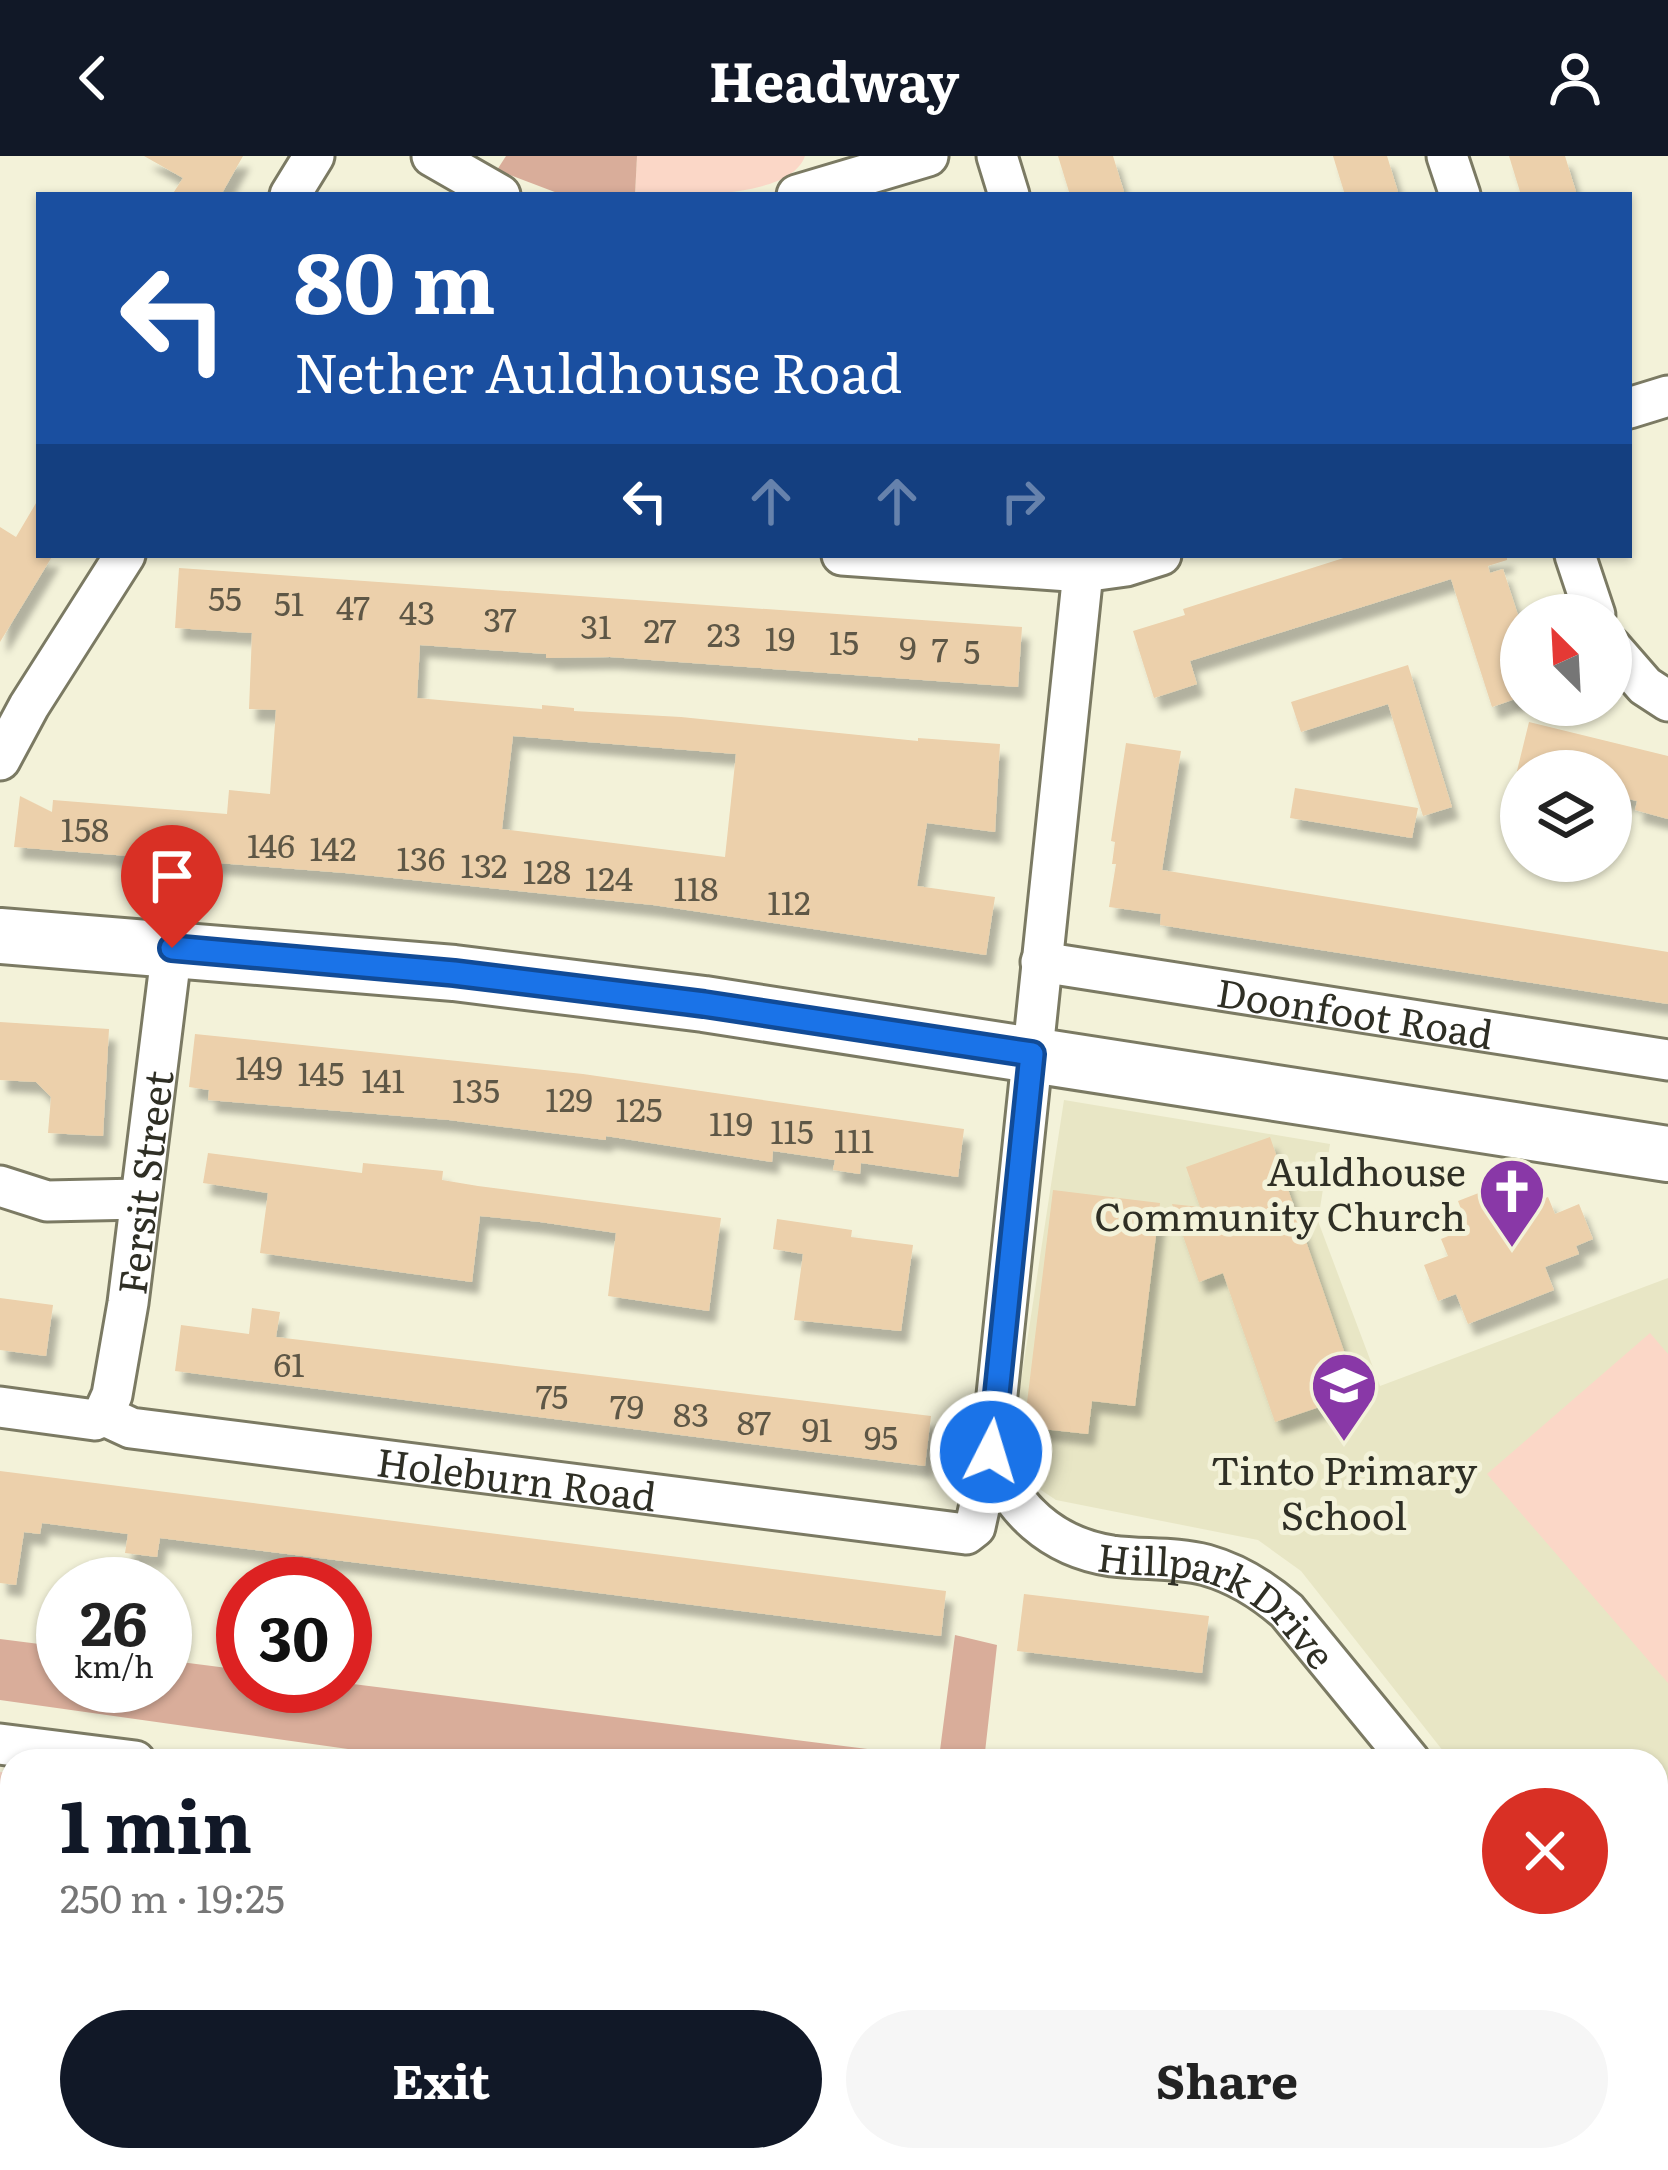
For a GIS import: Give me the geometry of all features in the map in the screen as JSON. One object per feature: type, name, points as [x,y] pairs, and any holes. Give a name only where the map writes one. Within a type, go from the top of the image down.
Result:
[{"type":"main road","points":[[0,936],[454,973],[704,1004],[1668,1154]]},
{"type":"street","points":[[292,192],[314,156]]},
{"type":"street","points":[[432,156],[495,192]]},
{"type":"street","points":[[802,192],[848,167],[928,156]]},
{"type":"street","points":[[997,156],[1008,192]]},
{"type":"street","points":[[1448,156],[1459,192]]},
{"type":"street","points":[[1632,407],[1668,396]]},
{"type":"street","points":[[0,760],[123,558]]},
{"type":"street","points":[[885,558],[1083,572],[1136,559]]},
{"type":"street","points":[[1576,558],[1588,594]]},
{"type":"street","points":[[999,1477],[991,1452],[992,1433],[1083,572]]},
{"type":"street","points":[[1632,670],[1668,701]]},
{"type":"street","name":"Fersit Street","points":[[104,1415],[112,1395],[128,1303],[172,948]]},
{"type":"street","name":"Doonfoot Road","points":[[1041,962],[1668,1060]]},
{"type":"street","points":[[0,1186],[47,1201],[140,1199]]},
{"type":"street","name":"Holeburn Road","points":[[0,1407],[95,1420],[104,1415],[131,1428],[966,1534],[975,1527],[984,1486],[999,1477]]},
{"type":"street","name":"Hillpark Drive","points":[[999,1477],[1033,1520],[1076,1548],[1208,1566],[1265,1592],[1287,1611],[1400,1749]]},
{"type":"street","points":[[0,1744],[40,1749]]},
{"type":"shaded area","points":[[506,156],[637,156],[635,192],[555,192],[497,170]]},
{"type":"shaded area","points":[[637,156],[805,156],[795,171],[754,188],[635,192]]},
{"type":"shaded area","name":"Tinto Primary School","points":[[1064,1100],[1330,1144],[1318,1221],[1380,1386],[1668,1278],[1668,1749],[1442,1749],[1301,1571],[1258,1540],[1056,1500],[1041,1490],[1014,1427]]},
{"type":"shaded area","points":[[1650,1333],[1668,1354],[1668,1683],[1487,1474]]},
{"type":"shaded area","points":[[955,1635],[997,1645],[985,1749],[940,1749]]},
{"type":"shaded area","points":[[0,1639],[36,1644],[36,1705],[0,1700]]},
{"type":"shaded area","points":[[192,1663],[216,1667],[216,1713],[372,1713],[372,1686],[868,1749],[348,1749],[92,1713],[192,1713]]},
{"type":"building","points":[[144,156],[243,156],[223,192],[174,192],[183,178]]},
{"type":"building","points":[[1058,156],[1113,156],[1124,192],[1069,192]]},
{"type":"building","points":[[1333,156],[1387,156],[1398,192],[1344,192]]},
{"type":"building","points":[[1509,156],[1565,156],[1576,192],[1520,192]]},
{"type":"building","points":[[36,503],[36,558],[51,558],[0,642],[0,527],[16,537]]},
{"type":"building","points":[[1344,558],[1507,558],[1488,566],[1490,573],[1503,569],[1511,594],[1500,594],[1500,704],[1492,707],[1451,579],[1190,661],[1197,684],[1154,698],[1133,631],[1185,615],[1183,609]]},
{"type":"building","points":[[179,568],[1022,627],[1018,687],[610,657],[546,658],[546,654],[420,645],[417,698],[1000,744],[995,832],[927,823],[917,886],[995,897],[986,955],[653,905],[345,873],[14,847],[20,796],[52,812],[53,800],[227,814],[229,790],[270,794],[276,710],[249,709],[252,633],[175,628]],"holes":[[[513,736],[736,754],[725,857],[502,829]]]},
{"type":"building","points":[[1408,665],[1452,807],[1423,816],[1388,704],[1301,732],[1291,702]]},
{"type":"building","points":[[1528,726],[1545,726],[1668,756],[1668,819],[1635,810],[1632,750],[1522,750]]},
{"type":"building","points":[[1126,743],[1181,751],[1162,870],[1668,952],[1668,1004],[1160,925],[1161,914],[1109,907],[1116,864],[1112,864],[1115,842],[1111,841]]},
{"type":"building","points":[[1295,788],[1418,808],[1412,838],[1290,818]]},
{"type":"building","points":[[0,1022],[109,1029],[103,1136],[48,1133],[51,1097],[36,1082],[0,1080]]},
{"type":"building","points":[[195,1034],[583,1074],[964,1129],[958,1177],[861,1163],[860,1174],[833,1170],[835,1160],[773,1151],[772,1162],[606,1136],[606,1140],[449,1120],[208,1100],[209,1090],[189,1087]]},
{"type":"building","points":[[1270,1137],[1346,1357],[1324,1365],[1337,1401],[1275,1422],[1223,1273],[1199,1282],[1172,1204],[1200,1207],[1186,1167]]},
{"type":"building","points":[[208,1153],[362,1173],[363,1163],[443,1171],[442,1180],[721,1218],[709,1311],[608,1296],[616,1233],[540,1222],[480,1216],[472,1282],[260,1253],[268,1193],[203,1183]]},
{"type":"building","name":"Auldhouse Community Church","points":[[1512,1180],[1523,1207],[1548,1197],[1555,1214],[1579,1204],[1593,1239],[1576,1246],[1579,1254],[1545,1267],[1554,1290],[1468,1324],[1456,1294],[1438,1301],[1424,1265],[1448,1256],[1441,1239],[1468,1228],[1458,1201]]},
{"type":"building","points":[[1053,1190],[1160,1203],[1135,1406],[1092,1401],[1088,1434],[1024,1427]]},
{"type":"building","points":[[777,1219],[852,1230],[851,1237],[913,1245],[901,1331],[794,1320],[803,1254],[773,1249]]},
{"type":"building","points":[[0,1298],[53,1305],[46,1356],[0,1350]]},
{"type":"building","points":[[252,1308],[280,1312],[276,1337],[931,1416],[925,1466],[175,1371],[181,1325],[249,1334]]},
{"type":"building","points":[[0,1471],[946,1591],[941,1636],[372,1565],[372,1557],[311,1557],[160,1538],[157,1557],[125,1553],[128,1534],[42,1523],[40,1534],[24,1532],[16,1585],[0,1583]]},
{"type":"building","points":[[1024,1594],[1209,1616],[1202,1673],[1017,1651]]},
{"type":"place","name":"Auldhouse Community Church","points":[[1512,1250]]},
{"type":"place","name":"Tinto Primary School","points":[[1344,1444]]},
{"type":"route","points":[[172,948],[454,973],[704,1004],[1032,1054],[991,1452]]}]
